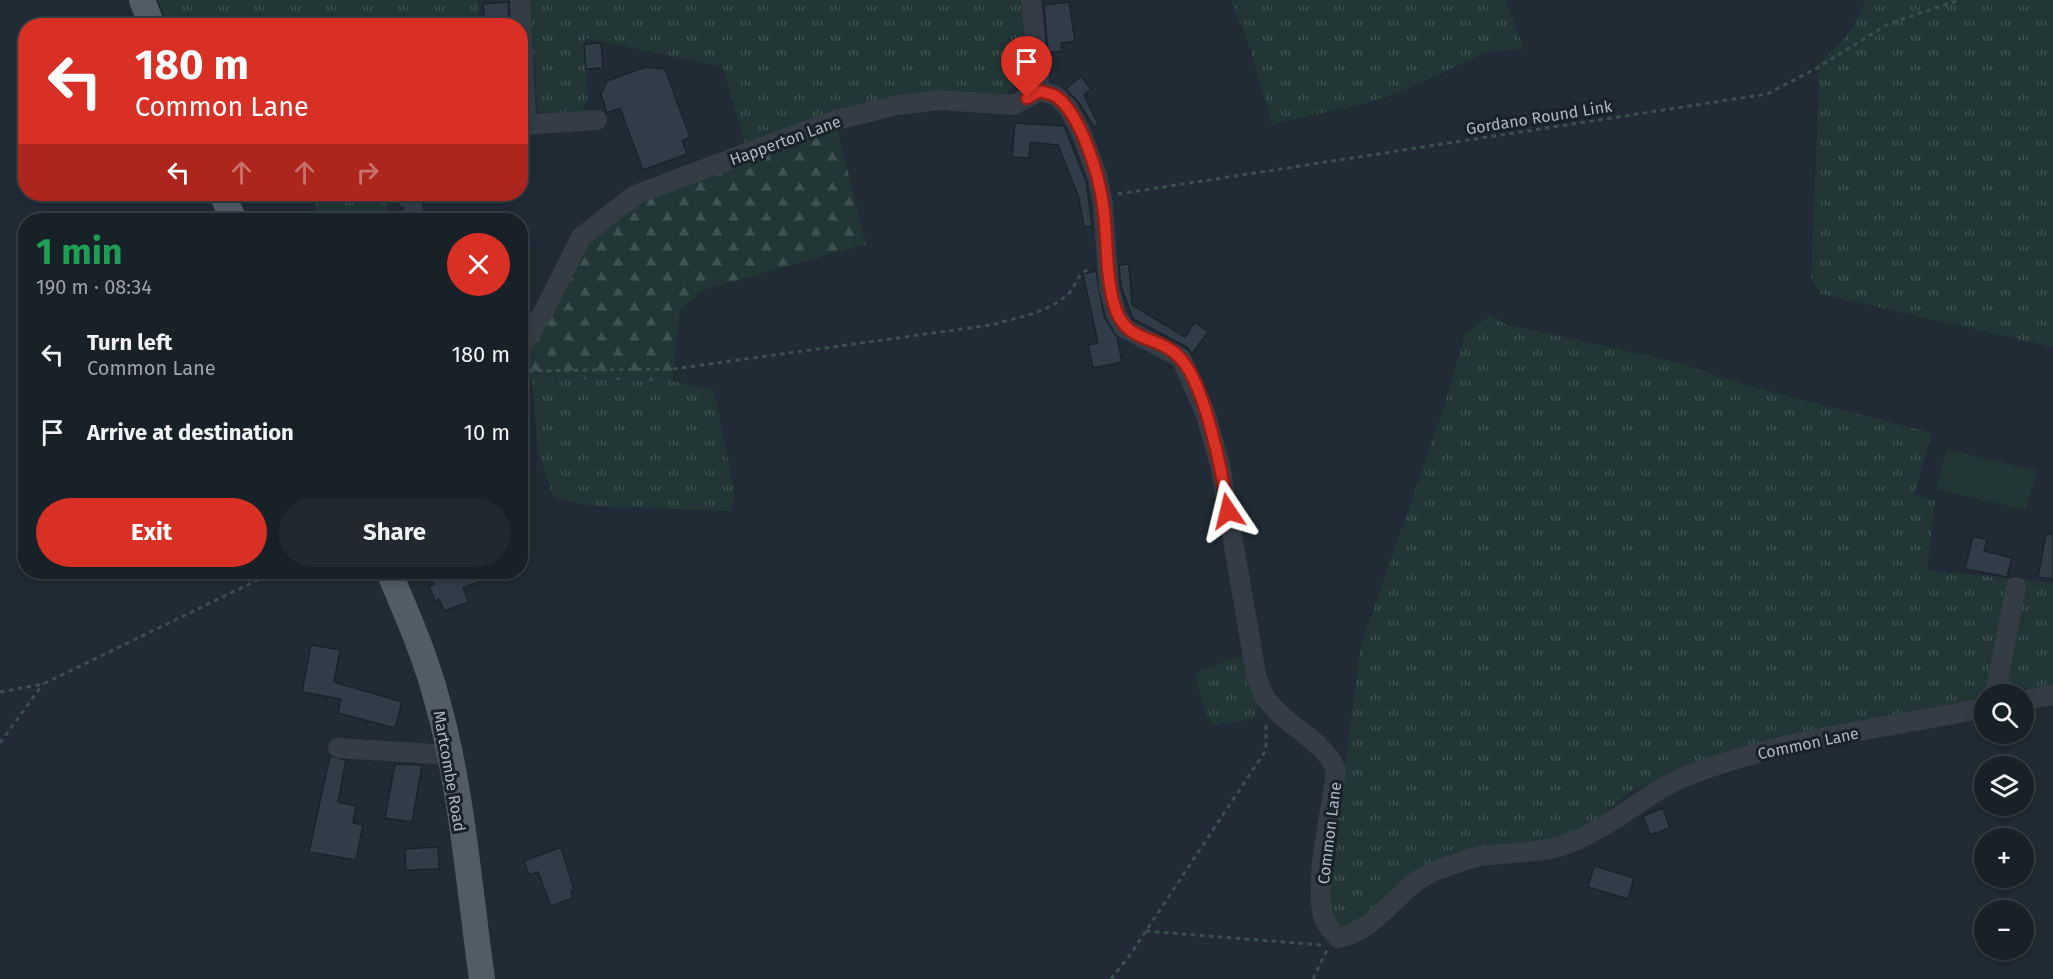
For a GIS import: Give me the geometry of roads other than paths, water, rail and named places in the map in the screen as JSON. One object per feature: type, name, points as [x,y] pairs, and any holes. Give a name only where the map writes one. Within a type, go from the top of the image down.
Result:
[{"type":"main road","points":[[142,0],[149,18]]},
{"type":"main road","name":"Martcombe Road","points":[[392,579],[421,647],[438,700],[450,755],[482,979]]},
{"type":"street","points":[[520,0],[521,18]]},
{"type":"street","points":[[1031,0],[1040,91]]},
{"type":"street","name":"Common Lane","points":[[1040,91],[1055,96],[1069,109],[1082,134],[1102,196],[1109,288],[1116,314],[1124,328],[1181,358],[1206,415],[1220,465],[1256,674],[1265,698],[1280,715],[1315,740],[1336,769],[1322,873],[1321,905],[1325,921],[1338,938],[1363,930],[1406,890],[1435,871],[1480,856],[1559,846],[1585,837],[1666,784],[1694,773],[1798,743],[1974,710]]},
{"type":"street","name":"Happerton Lane","points":[[528,337],[545,309],[581,237],[635,195],[832,121],[898,105],[939,100],[1013,105],[1040,91]]},
{"type":"street","points":[[528,124],[597,120]]},
{"type":"street","points":[[1997,684],[2016,587]]},
{"type":"street","points":[[2034,698],[2053,695]]},
{"type":"street","points":[[338,748],[450,755]]}]
